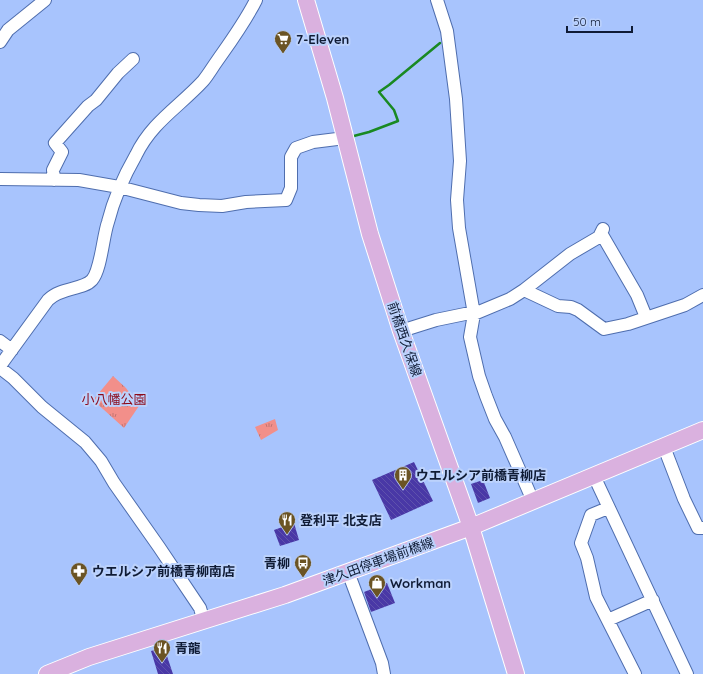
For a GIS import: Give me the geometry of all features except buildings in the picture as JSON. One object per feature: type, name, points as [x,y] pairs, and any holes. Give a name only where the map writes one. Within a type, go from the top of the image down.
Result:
[{"type":"main road","name":"前橋西久保線","points":[[306,0],[330,83],[370,234],[401,331],[471,527],[516,674]]},
{"type":"main road","name":"津久田停車場前橋線","points":[[47,674],[89,657],[286,595],[471,527],[532,500],[594,476],[703,430]]},
{"type":"street","points":[[0,42],[8,30],[45,0]]},
{"type":"street","points":[[204,622],[200,608],[159,546],[114,483],[101,461],[85,442],[42,407],[0,367],[48,300],[54,295],[66,290],[87,284],[92,279],[98,268],[108,222],[119,187],[136,153],[152,129],[204,80],[247,18],[256,0]]},
{"type":"street","points":[[437,0],[447,31],[456,100],[460,161],[457,200],[474,314],[470,337],[479,376],[495,419],[532,500]]},
{"type":"street","points":[[54,180],[53,170],[62,152],[55,143],[88,106],[96,100],[118,73],[133,59]]},
{"type":"street","points":[[0,179],[79,180],[119,187],[180,203],[199,206],[222,206],[246,202],[286,200],[291,188],[291,157],[296,148],[313,142],[345,138]]},
{"type":"street","points":[[401,331],[436,320],[465,314],[474,314],[510,299],[570,254],[598,237],[602,231],[637,295],[646,317]]},
{"type":"street","points":[[524,290],[558,306],[571,307],[578,310],[604,329],[628,324],[685,305],[703,295]]},
{"type":"street","points":[[0,341],[12,350]]},
{"type":"street","points":[[664,447],[684,499],[698,528],[703,528]]},
{"type":"street","points":[[594,476],[687,674]]},
{"type":"street","points":[[608,508],[591,515],[582,543],[596,597],[635,674]]},
{"type":"street","points":[[348,572],[382,663],[384,674]]},
{"type":"street","points":[[608,620],[653,600]]},
{"type":"green space","name":"小八幡公園","points":[[113,376],[126,388],[139,406],[124,428],[93,400]]},
{"type":"green space","points":[[275,419],[278,430],[261,440],[255,427]]},
{"type":"waterway","points":[[350,137],[369,132],[398,121],[394,110],[379,92],[440,43]]},
{"type":"place","name":"7-Eleven","points":[[283,54]]},
{"type":"place","name":"ウエルシア前橋青柳店","points":[[403,490]]},
{"type":"place","name":"登利平 北支店","points":[[287,535]]},
{"type":"place","name":"青柳","points":[[303,578]]},
{"type":"place","name":"ウエルシア前橋青柳南店","points":[[79,586]]},
{"type":"place","name":"Workman","points":[[377,598]]},
{"type":"place","name":"青龍","points":[[162,663]]}]
